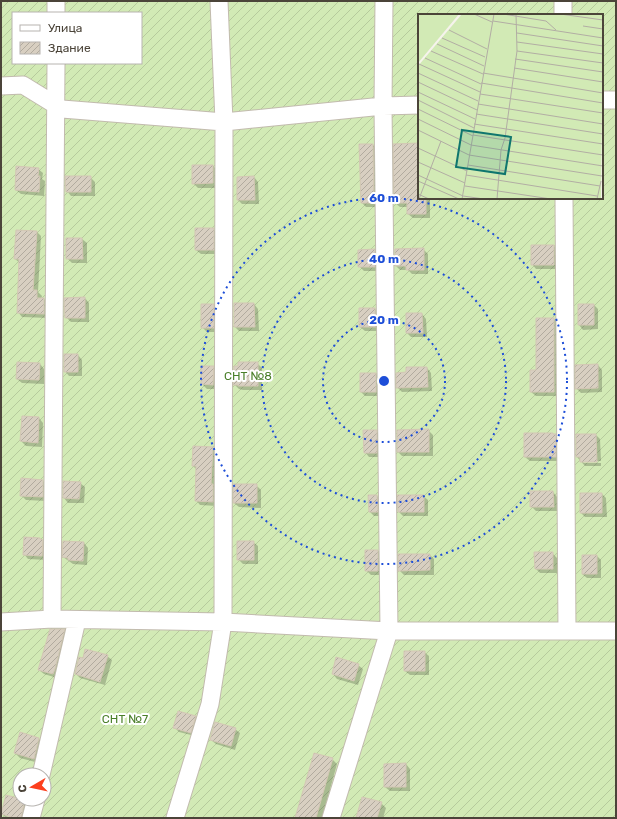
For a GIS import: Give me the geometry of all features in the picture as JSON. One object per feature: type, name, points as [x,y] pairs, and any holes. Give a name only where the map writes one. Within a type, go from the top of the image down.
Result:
[{"type":"street","points":[[56,1],[56,12]]},
{"type":"street","points":[[175,818],[210,704],[223,622],[224,122],[218,1]]},
{"type":"street","points":[[332,818],[389,631],[383,106],[384,1]]},
{"type":"street","points":[[563,1],[563,14]]},
{"type":"street","points":[[52,619],[56,64]]},
{"type":"street","points":[[1,86],[23,85],[62,109],[224,122],[383,106],[418,105]]},
{"type":"street","points":[[603,100],[616,100]]},
{"type":"street","points":[[564,199],[567,631]]},
{"type":"street","points":[[1,622],[52,619],[223,622],[389,631],[616,631]]},
{"type":"street","points":[[43,767],[77,620]]},
{"type":"street","points":[[32,818],[34,807]]},
{"type":"green space","name":"СНТ №8","points":[[1,1],[616,1],[616,818],[1,818]]},
{"type":"building","points":[[418,143],[418,199],[426,199],[426,214],[407,214],[407,203],[394,203],[393,144]]},
{"type":"building","points":[[359,144],[373,144],[374,203],[361,203]]},
{"type":"building","points":[[192,165],[213,165],[213,183],[192,184]]},
{"type":"building","points":[[16,166],[39,168],[39,192],[15,190]]},
{"type":"building","points":[[65,176],[91,176],[91,192],[66,192]]},
{"type":"building","points":[[254,176],[255,200],[237,200],[237,177]]},
{"type":"building","points":[[195,228],[214,228],[214,250],[195,250]]},
{"type":"building","points":[[16,230],[37,231],[33,290],[37,290],[37,298],[44,298],[44,314],[17,313],[19,259],[14,259]]},
{"type":"building","points":[[66,238],[82,238],[83,259],[66,259]]},
{"type":"building","points":[[531,245],[554,245],[554,265],[531,265]]},
{"type":"building","points":[[424,248],[424,270],[406,270],[406,266],[395,266],[395,249]]},
{"type":"building","points":[[375,249],[375,267],[358,267],[358,250]]},
{"type":"building","points":[[85,297],[85,318],[65,318],[64,298]]},
{"type":"building","points":[[234,303],[254,303],[255,327],[234,327]]},
{"type":"building","points":[[201,304],[214,304],[214,328],[201,328]]},
{"type":"building","points":[[578,304],[594,304],[594,325],[578,325]]},
{"type":"building","points":[[359,308],[375,308],[376,327],[359,327]]},
{"type":"building","points":[[406,313],[422,313],[423,333],[406,333]]},
{"type":"building","points":[[536,318],[554,318],[554,392],[530,392],[530,370],[536,370]]},
{"type":"building","points":[[64,354],[78,354],[78,372],[64,372]]},
{"type":"building","points":[[17,362],[40,363],[39,380],[16,379]]},
{"type":"building","points":[[238,362],[258,362],[258,386],[233,385],[234,366],[238,366]]},
{"type":"building","points":[[598,364],[598,388],[575,389],[575,365]]},
{"type":"building","points":[[201,366],[214,366],[213,385],[201,384]]},
{"type":"building","points":[[406,367],[427,367],[428,387],[396,388],[396,373],[406,372]]},
{"type":"building","points":[[360,373],[376,373],[376,392],[360,392]]},
{"type":"building","points":[[22,416],[39,417],[38,443],[20,441]]},
{"type":"building","points":[[429,429],[429,452],[397,452],[397,430]]},
{"type":"building","points":[[363,430],[377,430],[377,453],[364,453]]},
{"type":"building","points":[[524,433],[556,434],[556,457],[524,457]]},
{"type":"building","points":[[576,434],[596,434],[597,462],[580,462],[580,457],[576,457]]},
{"type":"building","points":[[193,446],[213,447],[211,484],[213,484],[213,502],[195,501],[196,466],[192,466]]},
{"type":"building","points":[[21,478],[43,480],[43,497],[20,496]]},
{"type":"building","points":[[63,481],[81,482],[79,499],[63,498]]},
{"type":"building","points":[[233,484],[257,484],[257,503],[233,503]]},
{"type":"building","points":[[530,491],[553,491],[554,507],[530,507]]},
{"type":"building","points":[[580,493],[602,493],[602,513],[580,513]]},
{"type":"building","points":[[368,495],[377,495],[378,512],[369,512]]},
{"type":"building","points":[[397,495],[424,495],[424,512],[398,512]]},
{"type":"building","points":[[24,537],[40,538],[43,540],[42,556],[23,555]]},
{"type":"building","points":[[63,541],[84,542],[83,561],[68,560],[68,558],[62,557]]},
{"type":"building","points":[[237,541],[254,541],[254,560],[237,560]]},
{"type":"building","points":[[365,550],[378,550],[378,571],[365,571]]},
{"type":"building","points":[[534,552],[553,552],[553,569],[535,569]]},
{"type":"building","points":[[398,554],[430,554],[430,570],[398,571]]},
{"type":"building","points":[[582,555],[597,555],[597,574],[582,574]]},
{"type":"building","points":[[50,629],[65,629],[53,674],[38,670]]},
{"type":"building","points":[[85,649],[108,655],[100,682],[75,674],[79,657],[83,658]]},
{"type":"building","points":[[404,651],[425,651],[425,671],[404,671]]},
{"type":"building","points":[[336,657],[359,664],[354,681],[332,674]]},
{"type":"building","points":[[178,711],[196,716],[191,733],[173,728]]},
{"type":"building","points":[[215,722],[236,728],[231,746],[210,740]]},
{"type":"building","points":[[20,732],[39,738],[34,759],[14,753]]},
{"type":"building","points":[[314,753],[333,758],[316,818],[295,818]]},
{"type":"building","points":[[406,763],[406,787],[384,787],[384,764]]},
{"type":"building","points":[[6,795],[12,797],[12,807],[23,807],[21,818],[1,814]]},
{"type":"building","points":[[362,797],[382,802],[377,818],[356,818]]},
{"type":"park label","name":"СНТ №7","points":[[125,719]]}]
